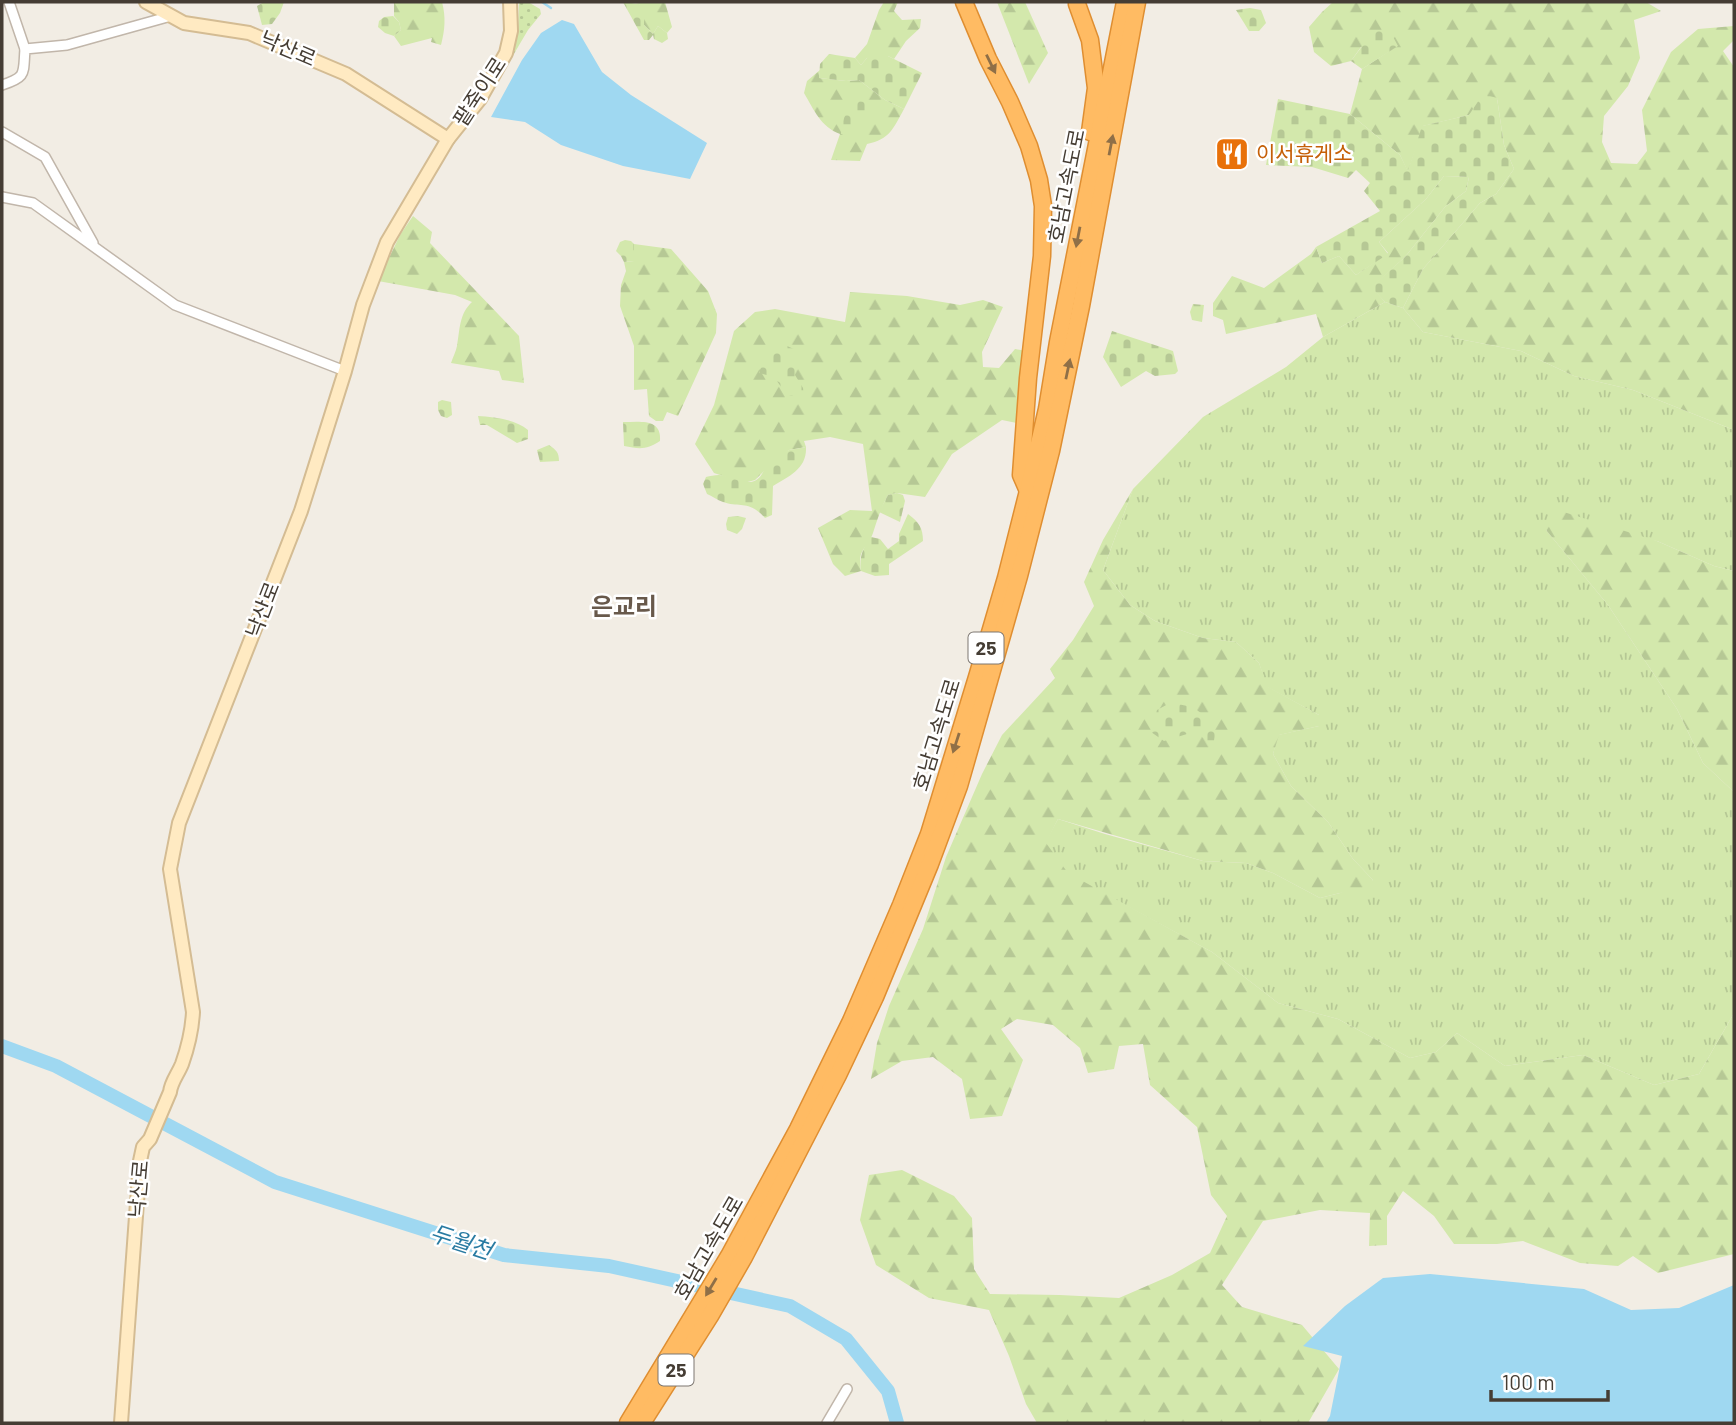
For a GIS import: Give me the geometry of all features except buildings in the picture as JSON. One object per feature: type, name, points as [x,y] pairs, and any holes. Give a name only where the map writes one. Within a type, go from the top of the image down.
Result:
[{"type":"highway","points":[[964,2],[1029,146],[1043,206],[1042,256],[1028,377],[1021,475],[1028,491]]},
{"type":"highway","name":"호남고속도로","points":[[642,1423],[710,1316],[766,1191],[851,1021],[929,834],[1006,578],[1028,491],[1047,409],[1125,2]]},
{"type":"highway","name":"호남고속도로","points":[[628,1423],[692,1318],[736,1257],[838,1075],[875,997],[959,786],[1019,576],[1051,451],[1140,2]]},
{"type":"highway","points":[[1077,4],[1090,40],[1096,88],[1084,168],[1085,204]]},
{"type":"street","points":[[2,85],[18,80],[22,75],[25,49],[9,2]]},
{"type":"street","name":"낙산로","points":[[121,1423],[140,1161],[143,1147],[150,1139],[192,1034],[193,1012],[170,869],[179,823],[301,511],[363,305],[387,242],[448,139],[346,74],[249,33],[184,23],[146,2]]},
{"type":"street","name":"팥죽이로","points":[[448,139],[480,99],[506,53],[511,31],[510,2]]},
{"type":"street","points":[[25,49],[68,45],[171,16]]},
{"type":"street","points":[[2,132],[45,157],[96,248]]},
{"type":"street","points":[[2,197],[33,204],[175,305],[345,372]]},
{"type":"street","points":[[827,1423],[847,1389]]},
{"type":"green space","points":[[264,2],[284,2],[272,24],[262,25],[257,6]]},
{"type":"green space","points":[[394,2],[442,2],[444,23],[441,45],[431,42],[432,38],[401,46],[394,36],[401,30],[394,16]]},
{"type":"green space","points":[[519,2],[528,2],[540,9],[541,14],[528,30],[494,88],[489,91],[510,55],[518,32]]},
{"type":"green space","points":[[623,2],[639,4],[644,9],[644,25],[653,34],[658,26],[667,33],[668,39],[662,43],[654,39],[653,35],[649,40],[644,40]]},
{"type":"green space","points":[[631,2],[665,2],[672,27],[667,33],[658,26],[653,34],[644,25],[639,4]]},
{"type":"green space","points":[[884,2],[898,2],[894,11],[902,20],[921,19],[920,28],[906,41],[894,59],[888,56],[867,58],[861,65],[855,58],[867,44]]},
{"type":"green space","points":[[997,2],[1025,2],[1048,53],[1029,84]]},
{"type":"green space","points":[[1333,2],[1646,2],[1661,11],[1634,20],[1640,58],[1628,86],[1604,116],[1602,142],[1611,163],[1637,164],[1647,151],[1642,110],[1671,52],[1698,29],[1734,26],[1734,40],[1723,51],[1734,67],[1734,430],[1633,390],[1574,376],[1521,351],[1423,332],[1403,308],[1423,269],[1480,203],[1496,194],[1514,169],[1504,145],[1497,98],[1469,115],[1423,126],[1408,172],[1400,155],[1350,114],[1362,69],[1397,46],[1361,47],[1351,61],[1331,66],[1314,52],[1309,27]]},
{"type":"green space","points":[[1236,10],[1261,10],[1266,23],[1259,31],[1249,31]]},
{"type":"green space","points":[[393,16],[399,22],[401,30],[394,36],[378,27],[379,21],[384,17]]},
{"type":"green space","points":[[1374,30],[1391,33],[1398,46],[1362,69],[1351,61]]},
{"type":"green space","points":[[874,53],[888,56],[922,73],[904,109],[885,100],[859,80],[819,78],[820,64],[829,54],[855,58],[861,65]]},
{"type":"green space","points":[[820,70],[819,78],[859,80],[885,100],[904,109],[894,128],[886,136],[867,144],[860,161],[831,160],[840,134],[823,122],[804,93],[807,81]]},
{"type":"green space","points":[[1483,94],[1497,98],[1504,145],[1514,169],[1496,194],[1480,203],[1423,269],[1403,308],[1385,302],[1371,287],[1405,257],[1445,207],[1466,191],[1469,177],[1444,176],[1426,199],[1379,242],[1388,254],[1356,275],[1339,256],[1322,263],[1316,247],[1380,211],[1364,191],[1370,183],[1356,170],[1348,178],[1312,167],[1266,165],[1278,99],[1350,114],[1400,155],[1408,171],[1422,126],[1469,115]]},
{"type":"green space","points":[[852,100],[866,102],[869,112],[867,127],[858,127],[856,134],[841,134],[843,121]]},
{"type":"green space","points":[[1444,176],[1469,177],[1466,191],[1445,207],[1405,257],[1372,287],[1385,302],[1323,337],[1316,314],[1226,334],[1223,320],[1213,316],[1213,303],[1232,276],[1264,288],[1311,254],[1316,247],[1322,263],[1339,256],[1356,275],[1388,253],[1379,242],[1426,199]]},
{"type":"green space","points":[[413,216],[432,232],[430,243],[519,336],[524,383],[502,380],[499,371],[451,363],[457,348],[462,317],[472,302],[455,295],[378,281],[400,235]]},
{"type":"green space","points":[[625,240],[634,244],[634,261],[624,262],[616,251],[620,242]]},
{"type":"green space","points":[[634,244],[671,249],[708,291],[717,314],[716,333],[678,416],[667,412],[663,421],[656,421],[649,416],[647,389],[634,390],[634,346],[620,306],[621,285],[626,271],[624,262],[634,261]]},
{"type":"green space","points":[[850,292],[907,296],[960,305],[983,300],[1003,307],[982,352],[983,367],[999,368],[1015,349],[1034,352],[1022,424],[1002,420],[952,454],[925,497],[897,493],[888,495],[871,539],[861,553],[861,571],[845,576],[833,564],[818,528],[850,510],[872,511],[863,444],[830,437],[804,441],[806,447],[789,450],[755,480],[744,483],[714,473],[695,444],[714,405],[734,331],[755,312],[775,309],[845,322]]},
{"type":"green space","points":[[1385,302],[1403,308],[1423,332],[1521,351],[1574,376],[1633,390],[1734,430],[1734,571],[1714,566],[1657,541],[1546,530],[1608,605],[1677,709],[1703,763],[1734,792],[1734,1013],[1699,1074],[1654,1085],[1583,1055],[1505,1066],[1457,1033],[1436,1052],[1410,1058],[1338,1019],[1278,1003],[1212,952],[1068,874],[1045,843],[1058,819],[1203,861],[1246,863],[1273,873],[1320,898],[1373,880],[1353,859],[1328,822],[1291,786],[1273,754],[1278,735],[1319,726],[1319,715],[1267,687],[1259,663],[1236,642],[1203,638],[1155,621],[1130,605],[1103,570],[1133,489],[1203,417],[1286,367],[1323,337]]},
{"type":"green space","points":[[1193,304],[1204,305],[1202,322],[1192,320],[1190,312]]},
{"type":"green space","points":[[1112,331],[1173,351],[1178,371],[1175,374],[1155,376],[1146,371],[1121,387],[1103,357]]},
{"type":"green space","points":[[778,342],[796,350],[795,375],[803,388],[804,397],[787,395],[774,377],[759,373],[768,346]]},
{"type":"green space","points":[[438,402],[451,402],[452,415],[447,418],[441,416],[438,410]]},
{"type":"green space","points":[[478,416],[517,423],[528,430],[528,439],[517,443],[487,425],[480,425]]},
{"type":"green space","points":[[623,422],[654,425],[660,434],[660,441],[643,448],[624,446]]},
{"type":"green space","points":[[549,445],[557,452],[559,461],[540,462],[537,450]]},
{"type":"green space","points":[[806,447],[806,455],[800,466],[773,486],[772,515],[765,518],[754,509],[729,504],[707,494],[703,484],[706,477],[719,475],[753,482],[763,472],[767,462],[789,450]]},
{"type":"green space","points":[[1133,489],[1103,570],[1130,605],[1155,621],[1203,638],[1236,642],[1259,663],[1268,687],[1319,715],[1319,726],[1279,735],[1273,754],[1291,786],[1328,822],[1353,859],[1373,880],[1361,891],[1320,898],[1273,873],[1246,863],[1203,861],[1058,819],[1046,843],[1068,873],[1212,952],[1278,1003],[1338,1019],[1410,1058],[1436,1052],[1457,1033],[1505,1066],[1583,1055],[1654,1085],[1699,1074],[1734,1013],[1734,1254],[1658,1273],[1633,1256],[1618,1266],[1580,1263],[1523,1241],[1454,1244],[1434,1216],[1403,1191],[1387,1216],[1387,1245],[1369,1246],[1370,1213],[1320,1210],[1263,1221],[1222,1285],[1242,1307],[1302,1325],[1339,1369],[1308,1423],[1037,1423],[1026,1404],[989,1310],[929,1298],[876,1265],[860,1220],[869,1175],[902,1170],[954,1196],[972,1218],[974,1269],[990,1294],[1119,1298],[1172,1275],[1210,1253],[1227,1216],[1211,1195],[1197,1127],[1150,1085],[1143,1044],[1119,1046],[1114,1069],[1088,1073],[1080,1048],[1053,1025],[1017,1019],[1001,1029],[1023,1060],[1002,1116],[970,1119],[962,1079],[933,1057],[902,1061],[871,1079],[877,1043],[889,1006],[923,929],[946,857],[982,774],[1002,735],[1055,678],[1050,669],[1073,640],[1094,606],[1084,582],[1103,540]]},
{"type":"green space","points":[[888,495],[903,495],[905,501],[900,522],[879,512]]},
{"type":"green space","points":[[1554,509],[1657,541],[1714,566],[1734,571],[1734,792],[1703,763],[1677,709],[1608,605],[1546,530]]},
{"type":"green space","points":[[908,514],[920,526],[923,541],[889,564],[889,575],[875,576],[861,571],[862,552],[871,537],[880,539],[888,549],[899,541],[899,534]]},
{"type":"green space","points":[[728,517],[746,518],[737,534],[727,530],[726,524]]},
{"type":"green space","points":[[1170,703],[1198,710],[1207,719],[1216,733],[1212,748],[1201,735],[1187,734],[1164,741],[1151,732],[1157,710]]},
{"type":"water","points":[[562,20],[574,24],[602,72],[631,95],[707,143],[690,179],[623,166],[561,145],[525,122],[491,117],[522,60],[541,33]]},
{"type":"water","points":[[1430,1274],[1584,1289],[1631,1310],[1679,1308],[1734,1285],[1734,1423],[1326,1423],[1330,1416],[1342,1356],[1303,1346],[1345,1306],[1383,1278]]},
{"type":"waterway","points":[[542,2],[551,8]]},
{"type":"waterway","name":"두월천","points":[[2,1046],[56,1066],[275,1182],[504,1255],[609,1266],[790,1306],[846,1339],[888,1391],[897,1423]]},
{"type":"place","name":"이서휴게소","points":[[1232,154]]},
{"type":"district","name":"은교리","points":[[624,607]]}]
